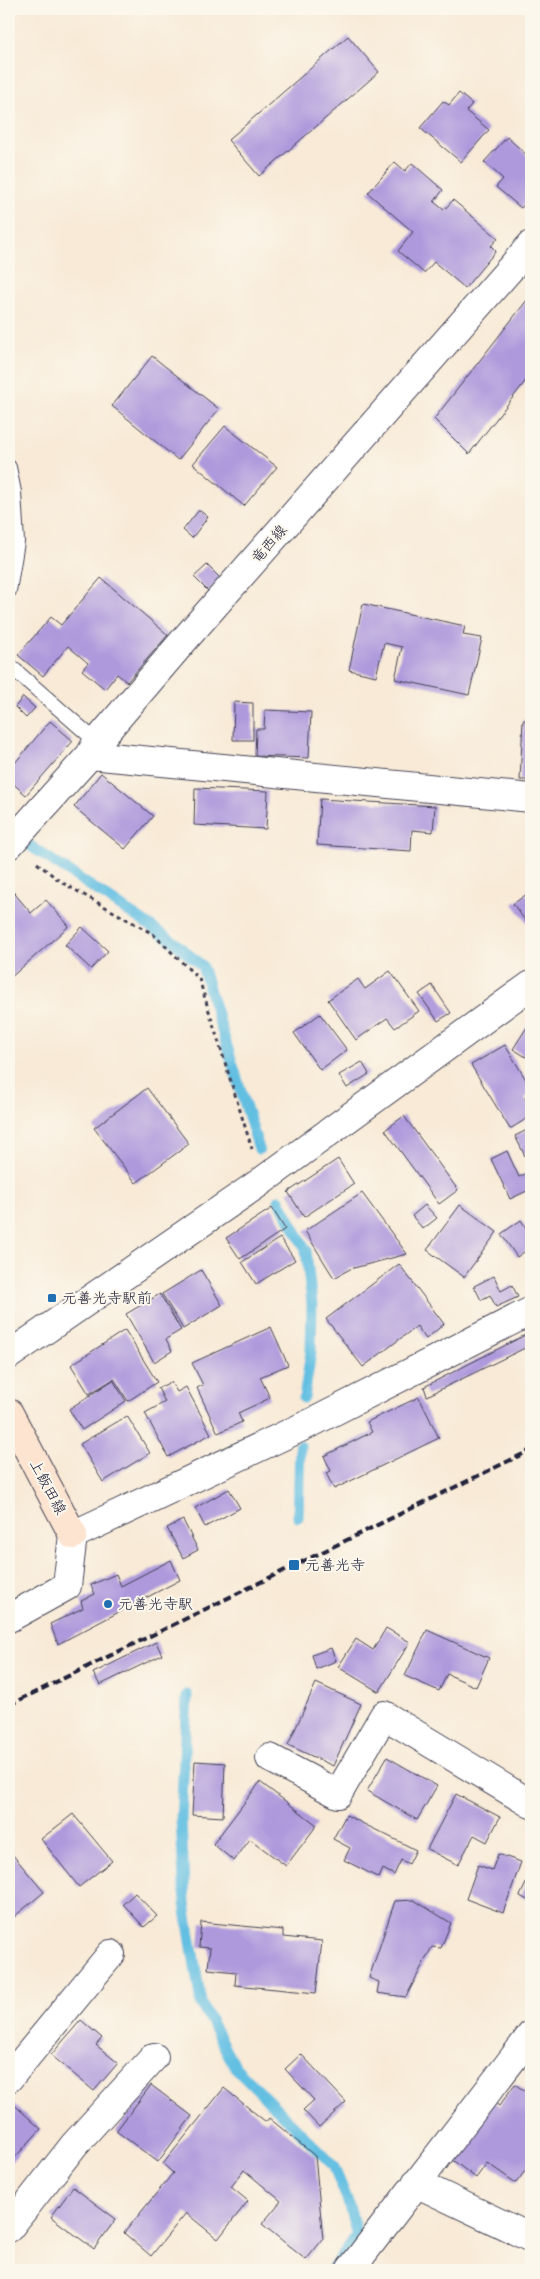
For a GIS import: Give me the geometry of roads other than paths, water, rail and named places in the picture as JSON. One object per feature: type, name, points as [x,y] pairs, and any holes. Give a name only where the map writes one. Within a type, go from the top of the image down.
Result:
[{"type":"main road","name":"上飯田線","points":[[9,1413],[73,1535]]},
{"type":"street","name":"竜西線","points":[[10,844],[94,748],[184,639],[531,245]]},
{"type":"street","points":[[94,748],[531,798]]},
{"type":"street","points":[[9,1355],[262,1181],[530,987]]},
{"type":"street","points":[[9,1618],[67,1586],[73,1535],[317,1420],[531,1311]]},
{"type":"street","points":[[270,1758],[338,1794],[384,1715],[531,1804]]},
{"type":"street","points":[[9,2078],[111,1954]]},
{"type":"street","points":[[350,2270],[531,2035]]},
{"type":"street","points":[[9,2228],[74,2145],[154,2057]]},
{"type":"street","points":[[416,2183],[531,2238]]},
{"type":"lane","points":[[9,468],[14,492],[17,542],[9,591]]},
{"type":"lane","points":[[9,665],[94,748]]},
{"type":"waterway","points":[[29,845],[174,942],[202,966],[259,1149]]},
{"type":"waterway","points":[[279,1200],[306,1250],[312,1304],[311,1352],[304,1398]]},
{"type":"waterway","points":[[298,1517],[300,1446]]},
{"type":"waterway","points":[[187,1695],[181,1820],[185,1904],[201,2003],[235,2067],[333,2165],[347,2199],[357,2235],[332,2270]]},
{"type":"railway","points":[[9,1705],[531,1450]]},
{"type":"place","name":"元善光寺駅前","points":[[52,1298]]},
{"type":"place","name":"元善光寺","points":[[294,1565]]},
{"type":"place","name":"元善光寺駅","points":[[108,1604]]}]
